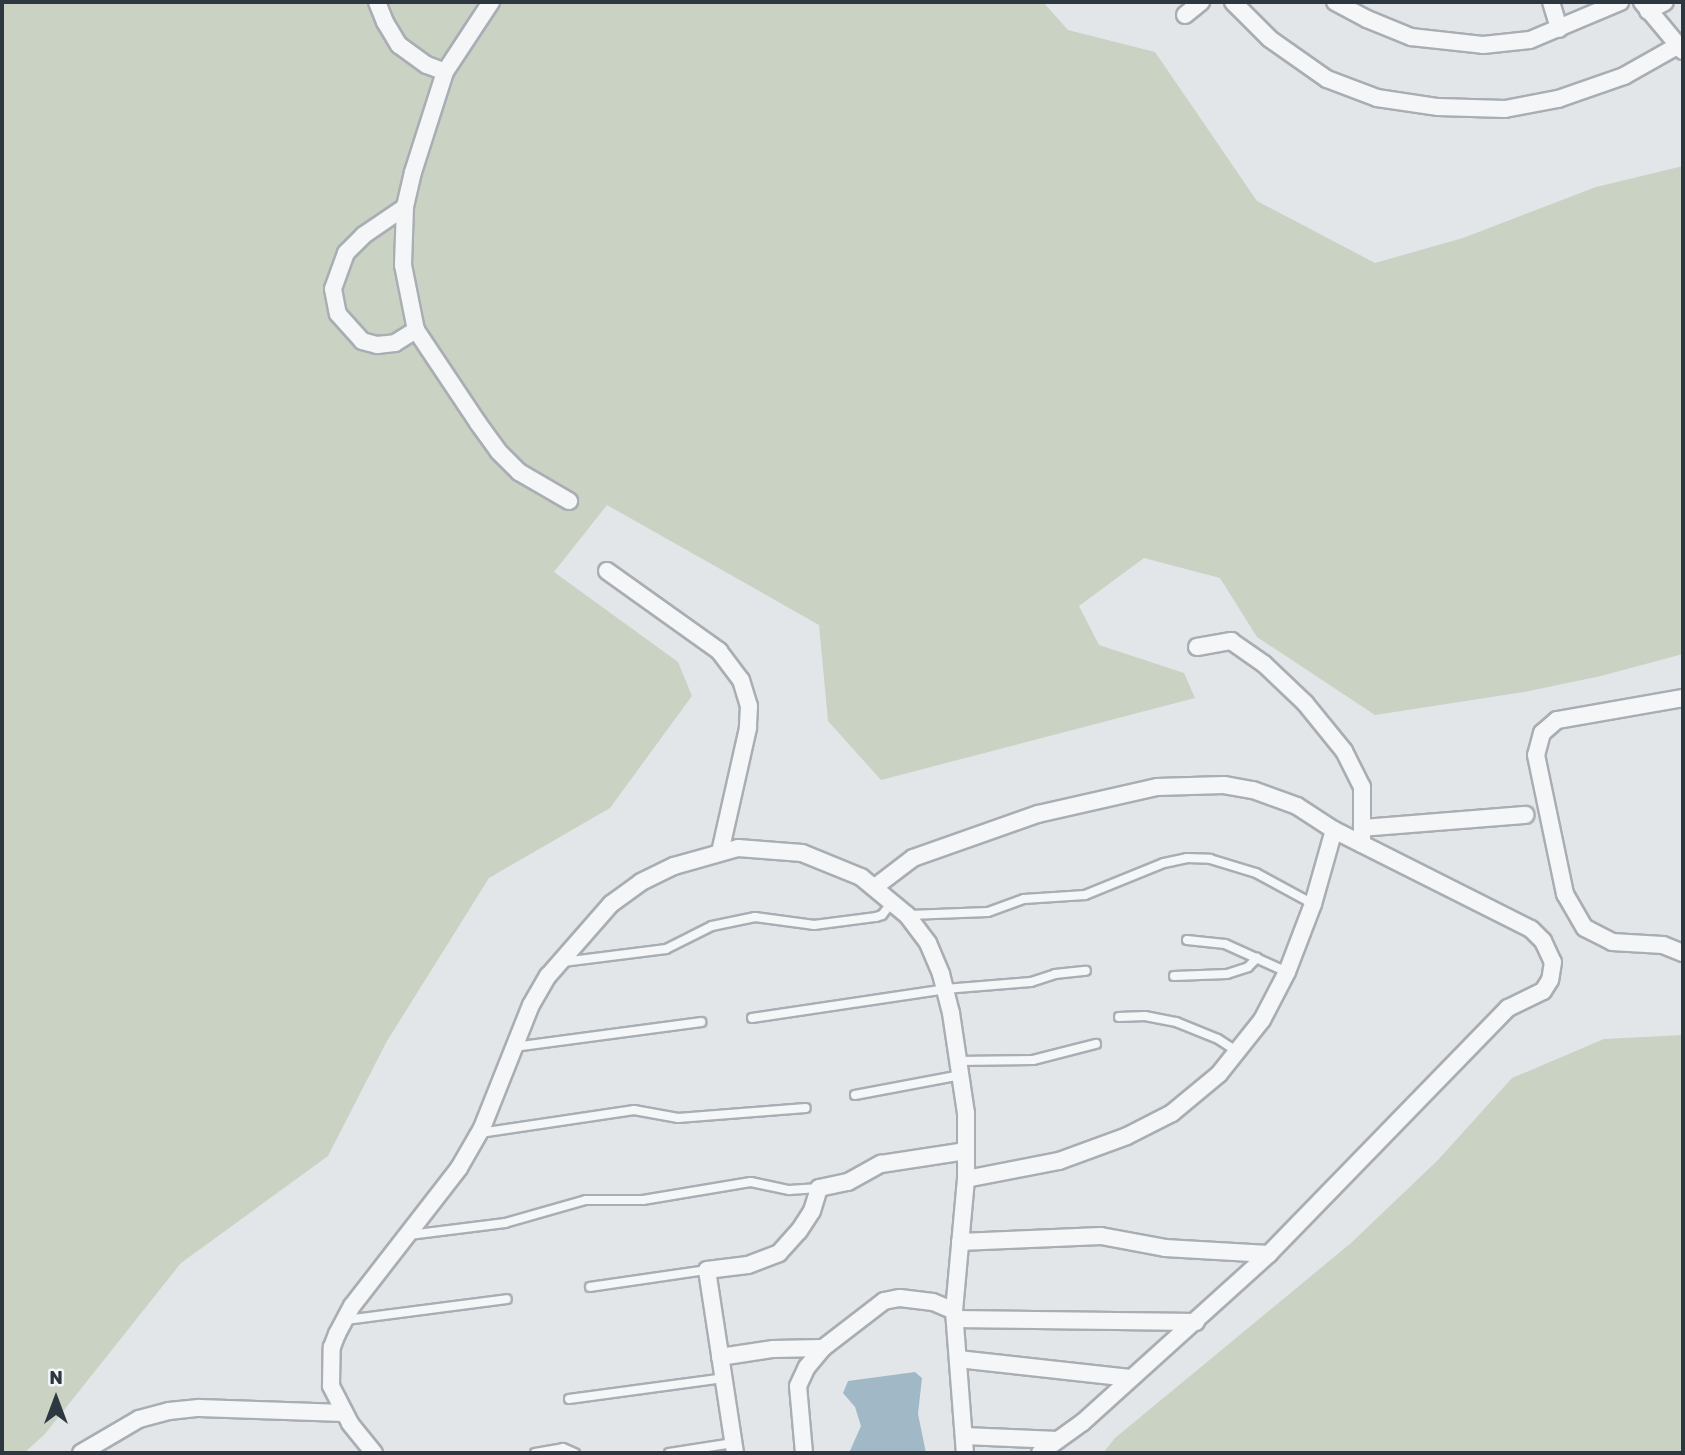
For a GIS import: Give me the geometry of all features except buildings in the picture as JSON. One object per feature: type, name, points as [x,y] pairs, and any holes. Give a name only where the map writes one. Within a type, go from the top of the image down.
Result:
[{"type":"street","points":[[377,2],[399,45],[427,65],[445,72]]},
{"type":"street","points":[[491,2],[445,72],[412,172],[405,207],[403,265],[416,330],[498,451],[519,472],[569,501]]},
{"type":"street","points":[[1185,15],[1201,2]]},
{"type":"street","points":[[1233,2],[1270,39],[1327,79],[1377,98],[1438,107],[1505,109],[1549,102],[1624,76],[1680,49],[1645,6],[1665,2]]},
{"type":"street","points":[[1335,2],[1400,33],[1456,44],[1506,44],[1559,29],[1620,2]]},
{"type":"street","points":[[1551,2],[1559,29]]},
{"type":"street","points":[[405,207],[364,235],[346,253],[332,289],[338,314],[362,341],[377,345],[395,343],[416,330]]},
{"type":"street","points":[[607,571],[719,651],[741,680],[748,706],[748,728],[720,852]]},
{"type":"street","points":[[1197,647],[1231,641],[1264,664],[1306,703],[1344,751],[1362,787],[1362,836]]},
{"type":"street","points":[[1683,698],[1557,720],[1542,733],[1536,755],[1566,894],[1584,928],[1612,942],[1663,946],[1683,953]]},
{"type":"street","points":[[875,887],[913,858],[989,829],[1090,801],[1157,787],[1204,784],[1253,790],[1297,807],[1334,830],[1362,836],[1531,929],[1548,950],[1553,971],[1544,991],[1508,1008],[1269,1254],[1083,1422],[1040,1453]]},
{"type":"street","points":[[1362,836],[1525,815]]},
{"type":"street","points":[[966,1179],[1059,1161],[1128,1136],[1181,1106],[1219,1074],[1262,1020],[1287,972],[1314,904],[1334,830]]},
{"type":"street","points":[[374,1453],[344,1413],[331,1385],[332,1347],[343,1321],[459,1168],[480,1133],[531,1005],[560,962],[611,904],[641,882],[674,866],[720,852],[766,848],[802,853],[861,877],[875,887],[907,915],[928,943],[945,989],[967,1113],[966,1179],[954,1315],[965,1453]]},
{"type":"street","points":[[734,1448],[707,1270],[748,1265],[779,1253],[799,1231],[812,1211],[819,1188],[848,1182],[881,1164],[966,1151]]},
{"type":"street","points":[[960,1242],[1101,1236],[1165,1248],[1269,1254]]},
{"type":"street","points":[[804,1453],[798,1386],[807,1367],[823,1348],[884,1301],[900,1298],[933,1302],[954,1315],[1196,1322]]},
{"type":"street","points":[[720,1357],[774,1349],[823,1348]]},
{"type":"street","points":[[958,1359],[1130,1378]]},
{"type":"street","points":[[81,1453],[139,1419],[169,1411],[199,1408],[344,1413]]},
{"type":"street","points":[[964,1436],[1058,1440]]},
{"type":"lane","points":[[907,915],[988,912],[1024,900],[1085,895],[1164,863],[1186,858],[1210,859],[1256,873],[1314,904]]},
{"type":"lane","points":[[560,962],[666,949],[703,929],[755,917],[814,925],[876,917],[882,915],[892,902]]},
{"type":"lane","points":[[1186,940],[1225,944],[1287,972]]},
{"type":"lane","points":[[1174,976],[1227,974],[1248,967],[1256,958]]},
{"type":"lane","points":[[752,1018],[945,989],[1031,982],[1055,974],[1086,971]]},
{"type":"lane","points":[[1119,1017],[1176,1022],[1219,1039],[1238,1052]]},
{"type":"lane","points":[[514,1047],[701,1022]]},
{"type":"lane","points":[[855,1095],[960,1068],[1033,1060],[1096,1044]]},
{"type":"lane","points":[[480,1133],[634,1111],[678,1118],[806,1108]]},
{"type":"lane","points":[[409,1235],[505,1223],[586,1200],[643,1200],[751,1182],[789,1190],[819,1188]]},
{"type":"lane","points":[[590,1287],[707,1270]]},
{"type":"lane","points":[[343,1321],[507,1299]]},
{"type":"lane","points":[[569,1399],[724,1378]]},
{"type":"lane","points":[[536,1453],[563,1448],[575,1453]]},
{"type":"lane","points":[[669,1453],[734,1448]]},
{"type":"shaded area","points":[[2,2],[1043,2],[1068,30],[1155,52],[1257,201],[1375,263],[1463,238],[1596,187],[1683,166],[1683,654],[1601,676],[1524,692],[1375,715],[1257,637],[1220,578],[1144,558],[1079,606],[1099,645],[1184,673],[1195,698],[881,780],[828,721],[819,625],[607,505],[554,572],[678,662],[692,696],[610,808],[489,878],[387,1041],[328,1156],[181,1263],[45,1434],[24,1453],[2,1453]]},
{"type":"shaded area","points":[[1683,1035],[1683,1453],[1103,1453],[1115,1438],[1351,1243],[1438,1160],[1512,1078],[1604,1039]]},
{"type":"water","points":[[915,1372],[922,1378],[918,1414],[926,1453],[849,1453],[861,1426],[855,1407],[843,1393],[848,1381]]}]
